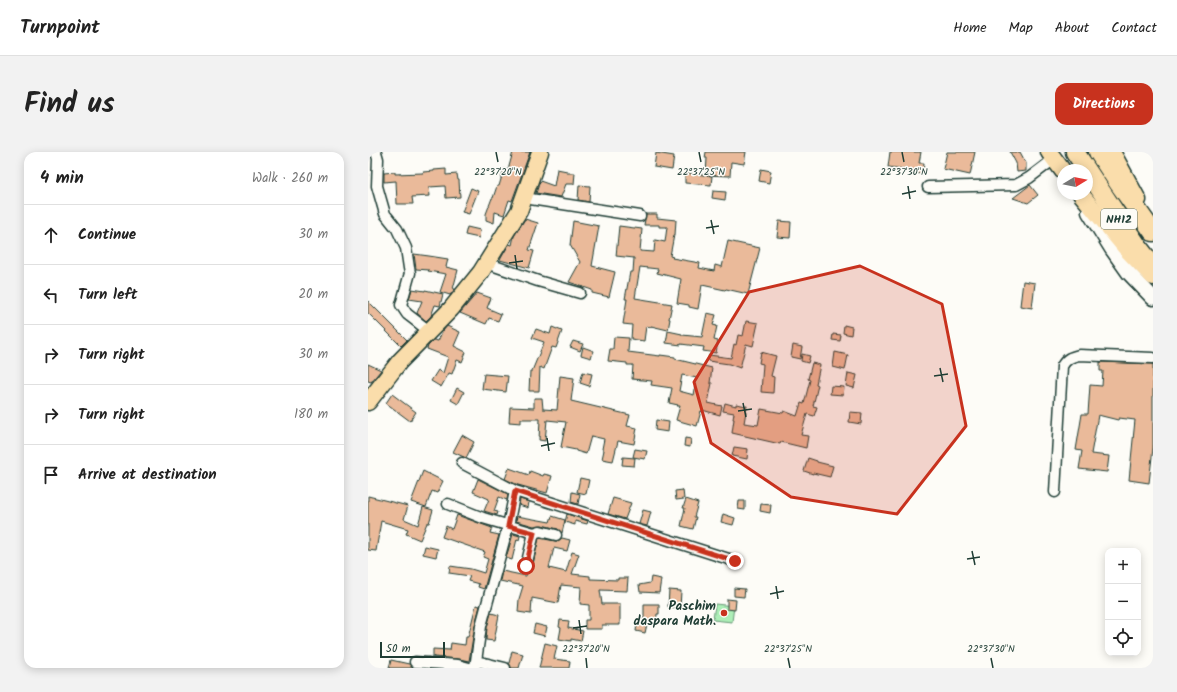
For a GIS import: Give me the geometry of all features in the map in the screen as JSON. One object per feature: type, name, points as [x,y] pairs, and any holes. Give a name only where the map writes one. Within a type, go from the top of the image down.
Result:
[{"type":"highway","name":"NH12","points":[[1075,152],[1083,164]]},
{"type":"highway","name":"NH12","points":[[1098,152],[1153,232]]},
{"type":"highway","name":"NH12","points":[[1093,179],[1139,248],[1153,266]]},
{"type":"main road","points":[[368,402],[373,386],[451,308],[481,272],[519,211],[540,152]]},
{"type":"main road","points":[[1112,152],[1153,227]]},
{"type":"main road","points":[[1085,200],[1128,251],[1153,277]]},
{"type":"street","points":[[376,152],[378,159],[378,186],[385,214],[397,229],[406,248],[410,273],[401,305],[407,314],[429,331]]},
{"type":"street","points":[[928,187],[1016,185],[1056,161]]},
{"type":"street","points":[[1128,182],[1153,218]]},
{"type":"street","points":[[524,198],[640,216]]},
{"type":"street","points":[[1083,200],[1112,249],[1129,273],[1153,298]]},
{"type":"street","points":[[486,263],[538,281],[580,293]]},
{"type":"street","points":[[1055,492],[1062,366],[1066,359],[1080,355],[1153,358]]},
{"type":"street","points":[[462,463],[515,491],[735,561]]},
{"type":"street","points":[[472,666],[481,626],[508,526],[515,491]]},
{"type":"street","points":[[448,504],[508,526],[534,533],[540,531],[556,535]]},
{"type":"street","points":[[526,566],[534,533]]},
{"type":"street","points":[[415,662],[448,666],[458,665],[506,668]]},
{"type":"highlighted area","points":[[860,266],[942,304],[966,426],[897,514],[791,497],[711,443],[694,382],[749,292]]},
{"type":"green space","name":"Paschim daspara Math.","points":[[715,604],[734,606],[732,622],[713,620]]},
{"type":"building","points":[[513,152],[530,152],[512,201],[509,200],[504,215],[495,212],[494,223],[486,220],[486,214],[497,186],[499,186],[504,169],[508,170]]},
{"type":"building","points":[[706,152],[746,152],[744,164],[731,162],[730,176],[706,175]]},
{"type":"building","points":[[890,152],[921,152],[919,163],[924,163],[923,174],[913,173],[914,170],[888,167]]},
{"type":"building","points":[[947,152],[975,152],[970,175],[943,169]]},
{"type":"building","points":[[1010,152],[1020,152],[1026,163],[1026,171],[1017,172],[1016,163]]},
{"type":"building","points":[[656,153],[674,156],[672,170],[654,167]]},
{"type":"building","points":[[446,169],[446,175],[457,174],[459,180],[460,197],[446,198],[445,186],[429,187],[430,196],[412,197],[413,204],[397,204],[396,181],[384,182],[384,173],[423,173]]},
{"type":"building","points":[[557,169],[567,171],[567,173],[575,173],[574,184],[566,184],[561,197],[536,193],[540,181],[554,186]]},
{"type":"building","points":[[761,169],[771,171],[769,183],[759,181]]},
{"type":"building","points":[[685,173],[712,176],[711,185],[685,183]]},
{"type":"building","points":[[579,185],[590,186],[589,202],[578,200]]},
{"type":"building","points":[[1030,185],[1038,195],[1028,203],[1013,198]]},
{"type":"building","points":[[471,188],[478,191],[469,214],[462,212]]},
{"type":"building","points":[[713,191],[726,192],[725,200],[712,198]]},
{"type":"building","points":[[646,214],[657,214],[657,218],[676,220],[675,235],[670,256],[673,257],[672,258],[700,263],[699,268],[714,271],[715,265],[722,267],[728,241],[760,248],[748,294],[702,285],[698,309],[689,307],[689,305],[677,303],[681,279],[657,273],[658,269],[640,267],[635,298],[672,304],[668,330],[646,326],[644,341],[631,339],[632,325],[623,324],[627,299],[625,299],[630,272],[633,272],[634,258],[616,256],[619,226],[642,229],[640,251],[654,252],[655,240],[665,242],[667,227],[659,227],[659,225],[644,225]]},
{"type":"building","points":[[525,219],[538,223],[529,250],[534,251],[529,268],[500,260],[509,244],[512,245],[514,236]]},
{"type":"building","points":[[573,221],[599,226],[592,266],[615,272],[609,297],[592,293],[592,290],[569,282],[580,262],[570,245]]},
{"type":"building","points":[[779,221],[791,222],[790,238],[777,237]]},
{"type":"building","points":[[467,227],[480,230],[479,238],[465,235]]},
{"type":"building","points":[[414,254],[448,259],[446,267],[458,270],[453,289],[455,289],[450,295],[440,292],[446,274],[416,269]]},
{"type":"building","points":[[1023,281],[1035,283],[1032,308],[1020,306]]},
{"type":"building","points":[[412,289],[443,294],[440,306],[435,305],[431,316],[426,321],[417,313],[422,301],[409,299]]},
{"type":"building","points":[[477,293],[491,298],[487,308],[501,314],[498,321],[489,318],[486,324],[460,313]]},
{"type":"building","points":[[368,301],[407,340],[401,346],[368,313]]},
{"type":"building","points":[[707,313],[716,315],[713,325],[717,326],[714,340],[718,341],[716,353],[703,351],[704,347],[666,343],[668,331],[682,335],[702,337]]},
{"type":"building","points":[[746,321],[758,323],[753,346],[746,344],[740,368],[729,364],[708,361],[709,355],[731,358],[734,344],[736,345],[738,335],[743,336]]},
{"type":"building","points":[[844,325],[852,327],[851,335],[843,333]]},
{"type":"building","points":[[447,326],[460,332],[454,346],[466,352],[462,362],[457,360],[452,374],[449,373],[441,387],[431,381],[438,370],[443,373],[448,357],[427,349],[434,340],[438,341],[442,332]]},
{"type":"building","points":[[552,327],[562,331],[556,348],[552,347],[544,369],[540,367],[539,391],[529,391],[530,371],[532,371],[544,342],[532,338],[536,329],[550,334]]},
{"type":"building","points":[[833,334],[841,335],[840,341],[832,340]]},
{"type":"building","points":[[614,337],[629,338],[628,352],[675,357],[675,359],[712,368],[710,383],[712,383],[708,403],[722,406],[720,415],[702,410],[697,426],[676,420],[680,406],[669,403],[672,388],[651,385],[652,381],[632,379],[633,365],[608,361],[610,349],[613,349]],"holes":[[[682,375],[697,378],[694,395],[679,391]]]},
{"type":"building","points":[[573,341],[583,344],[580,351],[570,347]]},
{"type":"building","points":[[793,345],[802,347],[800,359],[791,357]]},
{"type":"building","points":[[583,347],[594,351],[591,358],[581,355]]},
{"type":"building","points":[[761,352],[776,356],[771,376],[774,377],[773,393],[761,392],[763,364],[759,363]]},
{"type":"building","points":[[835,352],[848,355],[845,370],[833,367]]},
{"type":"building","points":[[802,354],[810,356],[808,363],[801,361]]},
{"type":"building","points":[[1100,362],[1153,364],[1153,448],[1149,483],[1129,480],[1135,420],[1119,418],[1118,420],[1098,415],[1091,454],[1109,456],[1107,472],[1079,469],[1082,451],[1076,450],[1082,414],[1088,414],[1090,385],[1102,386],[1103,371],[1100,371]]},
{"type":"building","points":[[812,363],[820,365],[816,384],[818,385],[813,406],[817,407],[814,416],[807,414],[801,435],[808,436],[806,448],[781,442],[780,444],[732,433],[734,413],[723,411],[725,403],[736,406],[736,404],[747,406],[744,423],[758,425],[761,409],[783,413],[784,411],[797,416],[801,403],[804,404],[810,380],[808,379]]},
{"type":"building","points":[[368,364],[381,370],[371,382],[368,381]]},
{"type":"building","points":[[583,372],[592,374],[589,386],[580,383]]},
{"type":"building","points":[[848,373],[857,375],[854,388],[846,386]]},
{"type":"building","points":[[484,374],[508,376],[506,392],[482,389]]},
{"type":"building","points":[[560,376],[574,378],[571,401],[630,415],[627,426],[637,428],[634,444],[618,441],[613,461],[602,459],[604,439],[591,436],[586,454],[561,447],[566,422],[547,420],[545,441],[539,440],[540,419],[521,419],[521,423],[509,422],[510,407],[534,408],[534,398],[542,398],[543,409],[557,410]]},
{"type":"building","points":[[831,386],[844,387],[843,395],[830,394]]},
{"type":"building","points":[[457,388],[464,392],[458,404],[451,400]]},
{"type":"building","points":[[392,394],[416,412],[410,421],[386,403]]},
{"type":"building","points":[[850,412],[862,413],[861,424],[849,422]]},
{"type":"building","points":[[656,420],[669,422],[668,432],[655,430]]},
{"type":"building","points":[[462,435],[474,442],[466,458],[453,452]]},
{"type":"building","points":[[685,438],[691,439],[690,447],[684,446]]},
{"type":"building","points":[[734,447],[748,449],[747,459],[732,456]]},
{"type":"building","points":[[635,449],[647,451],[645,459],[633,457]]},
{"type":"building","points":[[623,457],[635,458],[634,466],[622,465]]},
{"type":"building","points":[[808,458],[833,466],[830,477],[804,471]]},
{"type":"building","points":[[509,468],[529,475],[530,471],[543,476],[544,474],[552,476],[547,493],[518,485],[505,479]]},
{"type":"building","points":[[423,471],[443,481],[437,493],[432,491],[426,507],[411,502]]},
{"type":"building","points":[[580,478],[589,480],[586,494],[577,492]]},
{"type":"building","points":[[478,479],[508,494],[507,500],[499,497],[494,511],[498,512],[497,515],[484,511],[489,499],[473,492]]},
{"type":"building","points":[[683,490],[684,499],[676,500],[675,491]]},
{"type":"building","points":[[572,492],[580,494],[578,504],[571,502]]},
{"type":"building","points":[[368,496],[408,506],[404,519],[418,525],[423,507],[433,510],[429,523],[427,523],[420,540],[406,534],[408,529],[381,521],[376,551],[368,550]]},
{"type":"building","points":[[613,498],[631,503],[625,519],[608,514]]},
{"type":"building","points":[[520,499],[529,502],[528,508],[519,505]]},
{"type":"building","points":[[686,499],[698,503],[694,517],[696,517],[693,529],[681,526],[685,508],[683,508]]},
{"type":"building","points":[[739,501],[745,501],[745,510],[738,509]]},
{"type":"building","points":[[761,504],[771,505],[770,513],[760,511]]},
{"type":"building","points":[[643,510],[651,512],[647,526],[639,524]]},
{"type":"building","points":[[567,514],[588,521],[587,524],[575,521],[575,525],[565,522]]},
{"type":"building","points":[[723,514],[735,518],[733,525],[721,522]]},
{"type":"building","points":[[457,515],[492,528],[490,533],[499,535],[484,589],[478,587],[479,584],[468,581],[470,576],[449,573],[450,566],[471,569],[484,573],[488,559],[483,557],[485,552],[442,537],[446,526],[452,529]]},
{"type":"building","points":[[517,516],[550,522],[552,516],[565,520],[562,533],[558,529],[542,525],[534,526],[516,521]]},
{"type":"building","points":[[513,534],[520,536],[519,540],[517,539],[512,560],[506,558]]},
{"type":"building","points":[[539,538],[555,541],[562,538],[570,540],[567,551],[554,548],[549,568],[566,572],[572,552],[579,554],[572,574],[590,576],[590,579],[618,580],[618,578],[628,578],[627,591],[600,590],[602,604],[620,604],[620,625],[602,625],[602,629],[585,629],[585,620],[589,620],[589,605],[580,604],[581,587],[561,585],[558,603],[532,598],[531,614],[518,612],[519,599],[523,586],[500,581],[502,571],[526,576],[527,572],[532,568]]},
{"type":"building","points":[[425,546],[438,549],[436,557],[423,554]]},
{"type":"building","points":[[651,577],[661,579],[659,593],[640,592],[639,585],[650,583]]},
{"type":"building","points":[[734,588],[745,589],[744,597],[734,596]]},
{"type":"building","points":[[669,590],[681,591],[680,608],[668,607]]},
{"type":"building","points":[[727,599],[736,600],[735,610],[727,609]]},
{"type":"building","points":[[644,604],[659,604],[659,614],[657,614],[656,625],[647,624],[645,633],[636,631],[638,618],[644,619]]},
{"type":"building","points":[[476,605],[480,606],[469,661],[433,657],[433,649],[450,650],[451,643],[465,645]]},
{"type":"building","points":[[491,613],[499,615],[494,641],[486,640],[487,627]]},
{"type":"building","points":[[560,620],[569,621],[568,628],[583,631],[581,641],[559,639],[561,628],[559,627]]},
{"type":"building","points":[[535,624],[547,627],[545,636],[533,633]]},
{"type":"building","points":[[545,643],[557,646],[554,659],[570,661],[569,668],[539,668]]},
{"type":"building","points":[[512,651],[523,654],[519,668],[511,668],[509,663]]},
{"type":"building","points":[[391,660],[409,664],[413,668],[389,668]]},
{"type":"place","name":"Paschim daspara Math.","points":[[724,613]]},
{"type":"route","points":[[526,566],[534,533],[508,526],[515,491],[735,561]]}]
